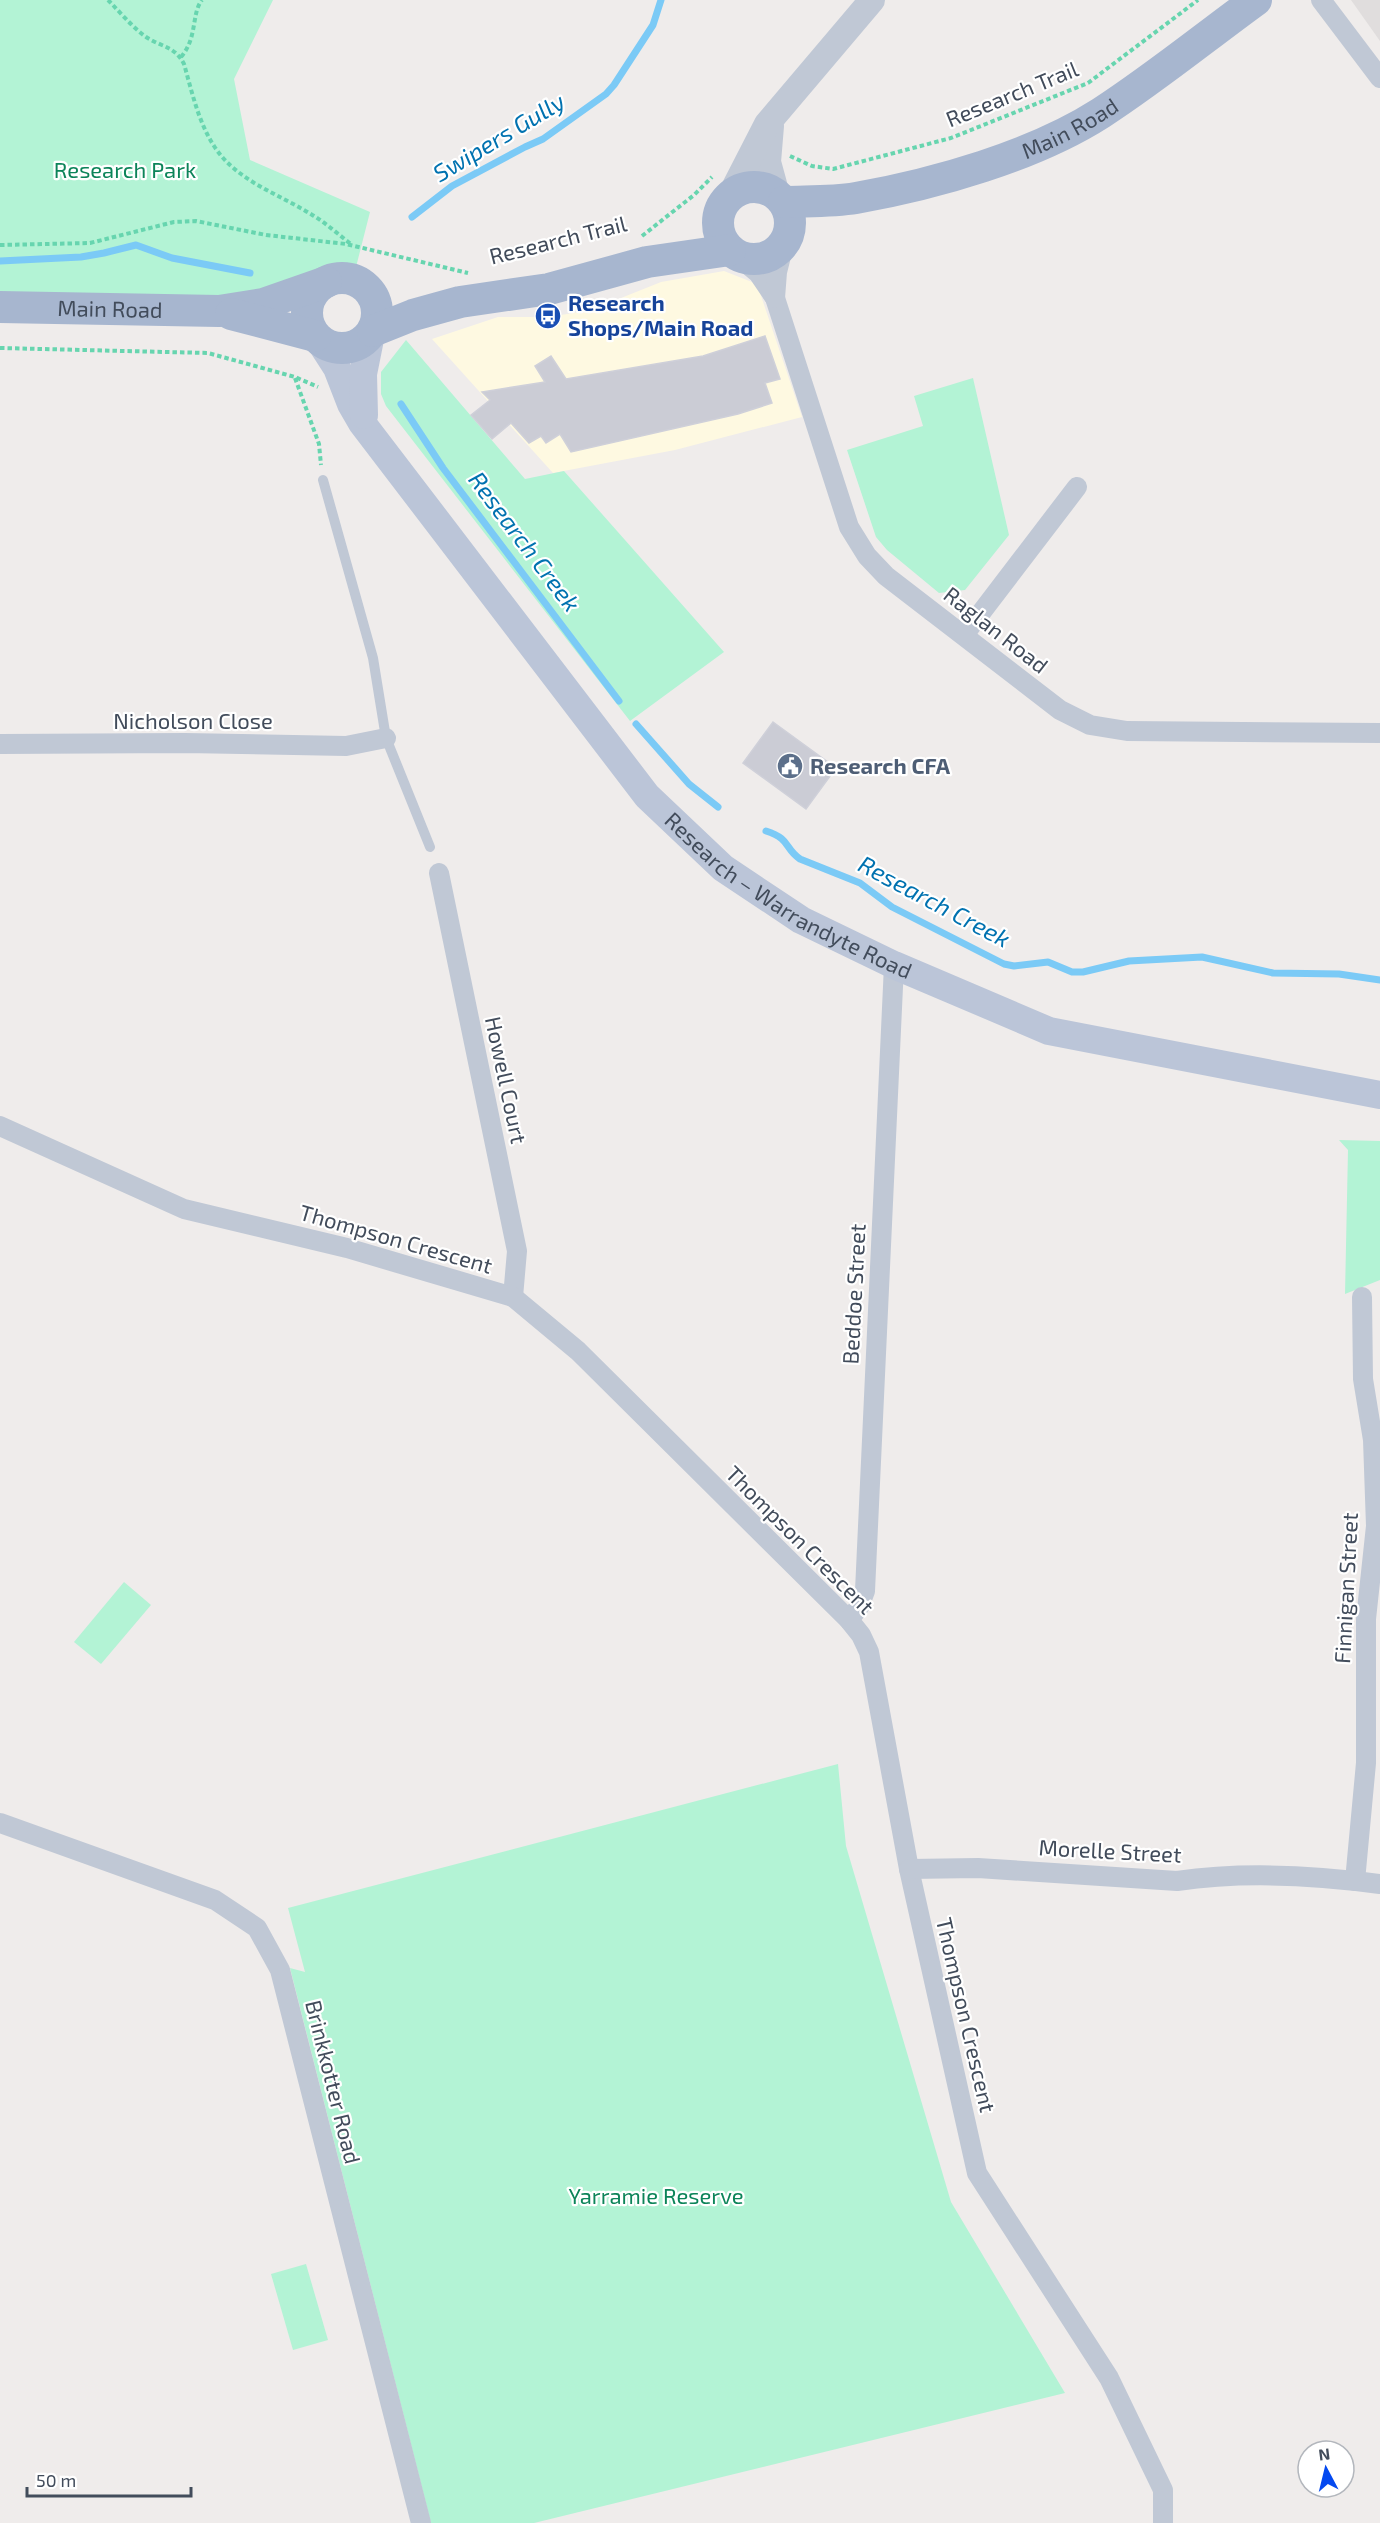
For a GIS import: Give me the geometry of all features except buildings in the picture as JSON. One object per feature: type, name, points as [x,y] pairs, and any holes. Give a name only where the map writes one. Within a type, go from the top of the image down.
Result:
[{"type":"main road","name":"Main Road","points":[[786,239],[822,214],[857,198],[978,167],[1051,140],[1100,113],[1256,0]]},
{"type":"main road","points":[[757,188],[780,199],[790,223],[786,239],[767,257],[745,258],[733,252],[720,234],[719,216],[722,192],[757,188]]},
{"type":"main road","name":"Main Road","points":[[0,307],[219,311],[263,304],[344,278],[409,297],[466,288],[549,289],[644,249],[687,239],[722,192]]},
{"type":"main road","name":"Main Road","points":[[780,199],[857,198]]},
{"type":"main road","name":"Main Road","points":[[644,249],[733,252]]},
{"type":"main road","points":[[317,338],[307,321],[308,303],[318,287],[326,282]]},
{"type":"main road","points":[[362,284],[369,290],[377,305],[378,314],[372,332]]},
{"type":"main road","name":"Main Road","points":[[219,311],[317,338],[336,348],[346,349],[364,341],[372,332],[413,315],[466,288]]},
{"type":"main road","name":"Research – Warrandyte Road","points":[[369,432],[362,400],[365,361],[372,332]]},
{"type":"main road","name":"Research – Warrandyte Road","points":[[317,338],[338,369],[356,414],[647,796],[723,868],[801,920],[894,965],[1049,1031],[1380,1095]]},
{"type":"street","points":[[722,192],[744,171],[760,134],[872,0]]},
{"type":"street","points":[[1321,0],[1380,78]]},
{"type":"street","points":[[776,114],[767,151],[770,173],[780,199]]},
{"type":"street","name":"Raglan Road","points":[[775,298],[777,272],[786,239]]},
{"type":"street","name":"Raglan Road","points":[[733,252],[758,273],[775,298],[849,527],[867,556],[886,576],[1060,710],[1090,725],[1127,731],[1380,733]]},
{"type":"street","points":[[964,634],[1077,487]]},
{"type":"street","name":"Nicholson Close","points":[[0,744],[185,743],[346,746],[386,738]]},
{"type":"street","name":"Howell Court","points":[[439,873],[517,1251],[513,1297]]},
{"type":"street","name":"Beddoe Street","points":[[849,1620],[859,1607],[865,1592],[894,965]]},
{"type":"street","name":"Thompson Crescent","points":[[0,1126],[184,1209],[346,1248],[513,1297],[578,1351],[849,1620],[861,1635],[869,1652],[909,1869],[977,2172],[1108,2378],[1163,2490],[1163,2523]]},
{"type":"street","name":"Finnigan Street","points":[[1355,1881],[1366,1763],[1366,1619],[1376,1526],[1373,1440],[1363,1379],[1362,1297]]},
{"type":"street","name":"Brinkkotter Road","points":[[0,1823],[215,1900],[257,1928],[280,1970],[421,2523]]},
{"type":"street","name":"Morelle Street","points":[[909,1869],[978,1868],[1178,1881],[1207,1876],[1301,1875],[1380,1884]]},
{"type":"lane","points":[[323,480],[373,658],[386,738],[430,847]]},
{"type":"path","points":[[108,0],[146,37],[173,49],[181,58],[204,127],[222,156],[249,180],[314,216],[353,245]]},
{"type":"path","points":[[181,58],[191,42],[197,8],[202,0]]},
{"type":"path","name":"Research Trail","points":[[767,151],[781,152],[812,166],[833,169],[951,138],[1088,83],[1198,0]]},
{"type":"path","name":"Research Trail","points":[[644,249],[694,195],[722,192]]},
{"type":"path","name":"Research Trail","points":[[0,245],[90,243],[174,222],[196,221],[266,235],[353,245],[466,288]]},
{"type":"path","points":[[0,348],[208,352],[295,377],[324,389]]},
{"type":"path","points":[[295,377],[319,444],[323,480]]},
{"type":"shaded area","points":[[1351,0],[1380,0],[1380,41]]},
{"type":"shaded area","points":[[724,271],[757,284],[802,417],[675,450],[553,473],[432,339],[498,317],[549,317],[591,310],[661,282]]},
{"type":"green space","name":"Research Park","points":[[0,0],[273,0],[234,79],[250,160],[370,212],[356,267],[339,265],[329,267],[250,296],[0,293]]},
{"type":"green space","points":[[406,340],[525,479],[564,471],[724,652],[630,721],[386,406],[381,394],[381,372]]},
{"type":"green space","points":[[973,378],[1009,535],[965,590],[939,593],[887,550],[876,537],[847,450],[923,426],[914,396]]},
{"type":"green space","points":[[1339,1140],[1380,1141],[1380,1280],[1345,1294],[1348,1150]]},
{"type":"green space","points":[[124,1582],[151,1605],[101,1664],[74,1642]]},
{"type":"green space","name":"Yarramie Reserve","points":[[838,1764],[846,1846],[951,2202],[1065,2393],[534,2523],[431,2523],[290,1968],[305,1972],[288,1908]]},
{"type":"green space","points":[[306,2264],[328,2340],[293,2350],[271,2274]]},
{"type":"waterway","name":"Swipers Gully","points":[[412,217],[452,186],[543,139],[606,94],[653,25],[661,0]]},
{"type":"waterway","name":"Research Creek","points":[[0,261],[81,257],[136,245],[172,258],[250,273]]},
{"type":"waterway","name":"Research Creek","points":[[401,404],[443,468],[619,701]]},
{"type":"waterway","name":"Research Creek","points":[[636,724],[689,784],[718,807]]},
{"type":"waterway","name":"Research Creek","points":[[766,831],[784,840],[800,859],[860,883],[892,907],[1004,964],[1014,966],[1048,962],[1072,972],[1083,972],[1129,961],[1202,957],[1273,973],[1339,974],[1380,980]]},
{"type":"place","name":"Research Shops/Main Road","points":[[548,316]]},
{"type":"place","name":"Research CFA","points":[[790,766]]}]
